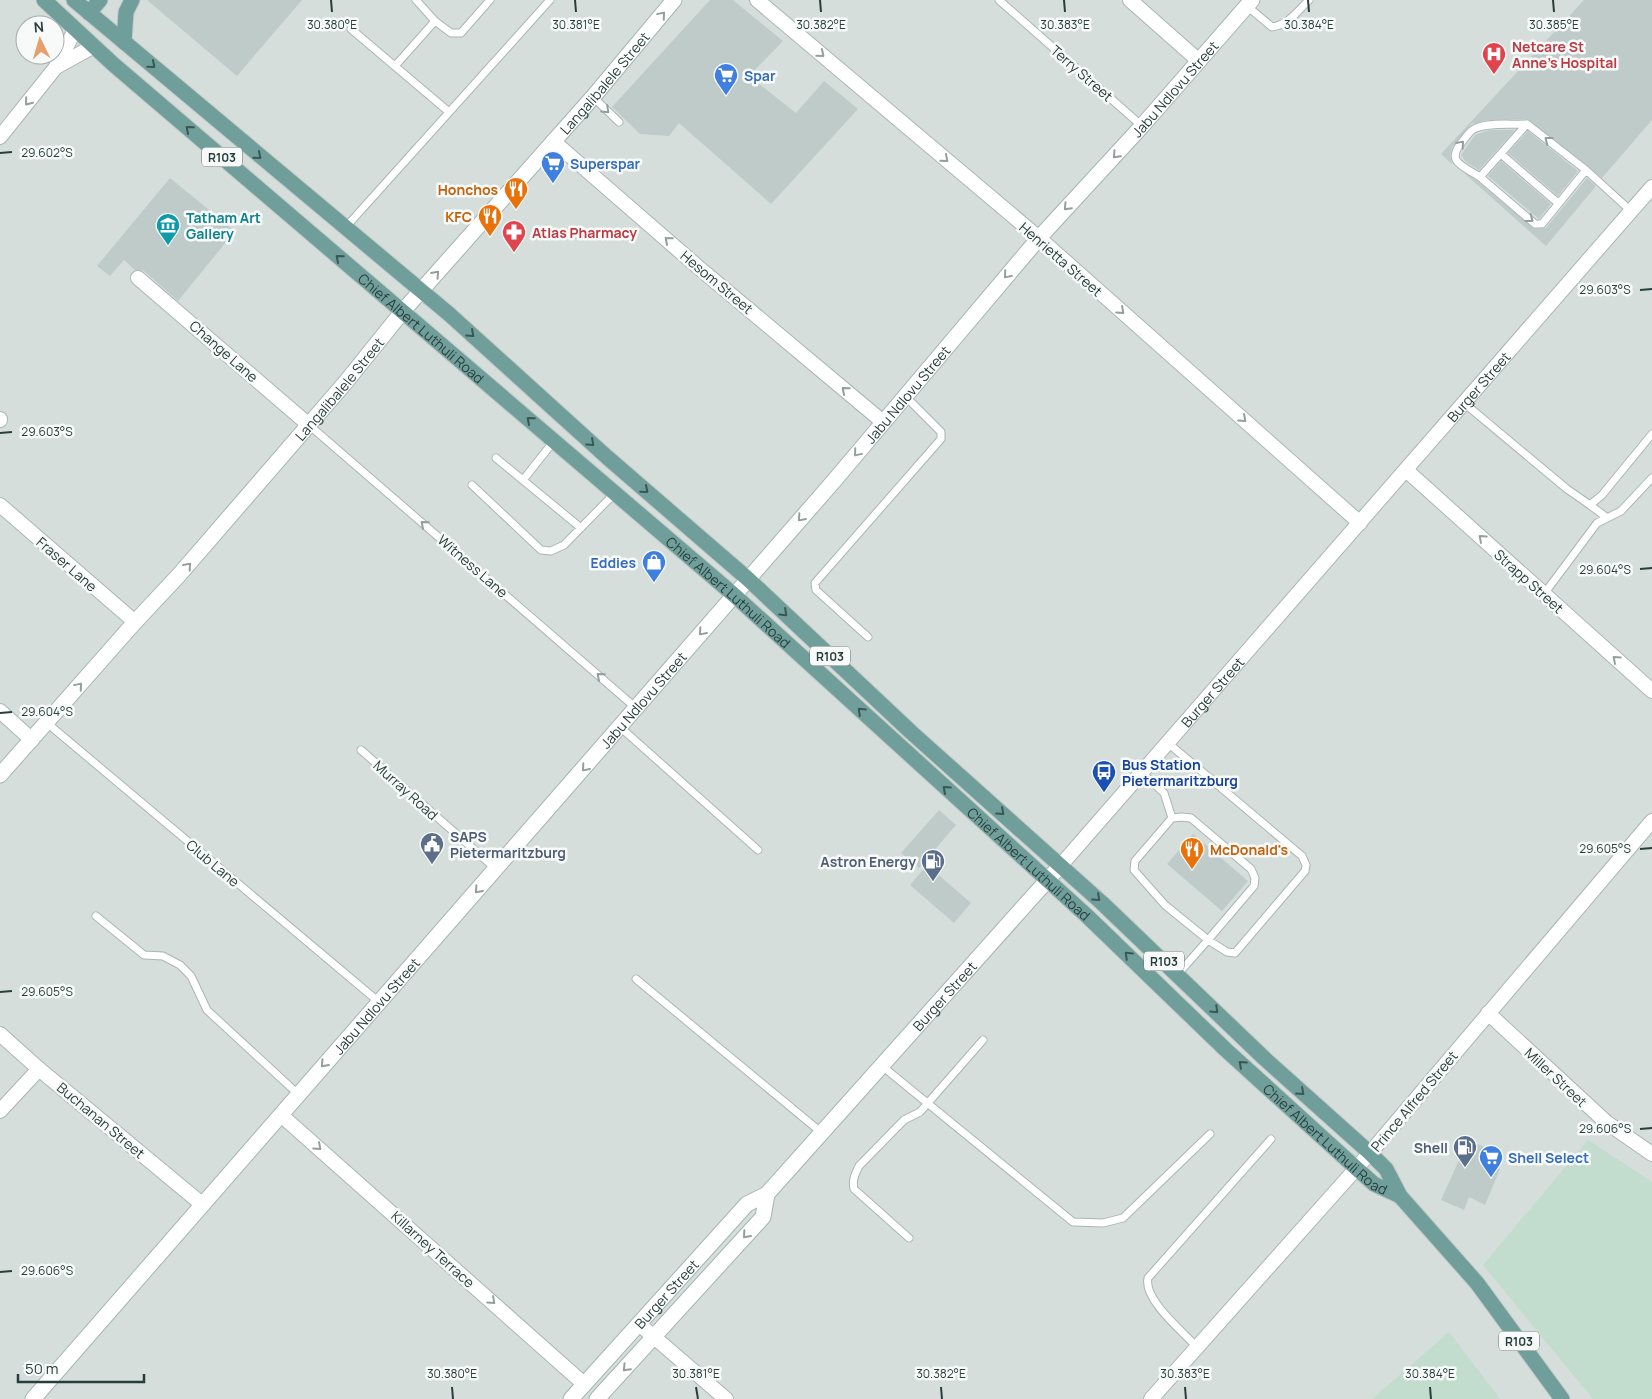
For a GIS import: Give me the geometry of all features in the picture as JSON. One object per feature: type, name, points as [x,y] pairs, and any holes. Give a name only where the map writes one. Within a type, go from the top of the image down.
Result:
[{"type":"main road","name":"Chief Albert Luthuli Road","points":[[44,0],[75,30],[734,595],[1047,880],[1226,1050],[1356,1168],[1374,1184],[1400,1196]]},
{"type":"main road","name":"Chief Albert Luthuli Road","points":[[74,0],[421,291],[608,458],[748,579],[919,738],[1061,865],[1178,974],[1265,1059],[1370,1153],[1386,1169],[1400,1196],[1476,1283],[1562,1399]]},
{"type":"main road","points":[[89,13],[100,0]]},
{"type":"main road","points":[[124,42],[126,12],[132,0]]},
{"type":"street","name":"Langalibalele Street","points":[[0,775],[135,622],[180,575],[309,425],[403,311],[593,97],[674,0]]},
{"type":"street","name":"Henrietta Street","points":[[757,0],[1039,238],[1360,523]]},
{"type":"street","points":[[1130,0],[1199,61]]},
{"type":"street","name":"Jabu Ndlovu Street","points":[[34,1399],[620,727],[1039,238],[1142,126],[1250,3]]},
{"type":"street","points":[[0,137],[56,67],[75,30]]},
{"type":"street","points":[[56,67],[94,46]]},
{"type":"street","name":"Hesom Street","points":[[553,141],[698,267],[883,422]]},
{"type":"street","name":"Burger Street","points":[[571,1399],[747,1204],[767,1194],[882,1066],[1142,773],[1652,187]]},
{"type":"street","name":"Change Lane","points":[[138,278],[309,425]]},
{"type":"street","name":"Strapp Street","points":[[1406,470],[1652,691]]},
{"type":"street","name":"Fraser Lane","points":[[0,505],[135,622]]},
{"type":"street","points":[[0,711],[32,740]]},
{"type":"street","name":"Prince Alfred Street","points":[[1152,1399],[1196,1346],[1370,1153],[1652,821]]},
{"type":"street","name":"Miller Street","points":[[1488,1013],[1606,1122],[1652,1154]]},
{"type":"street","name":"Buchanan Street","points":[[0,1034],[39,1069],[203,1205]]},
{"type":"street","points":[[0,1111],[39,1069]]},
{"type":"street","name":"Killarney Terrace","points":[[281,1115],[584,1384]]},
{"type":"street","name":"Burger Street","points":[[597,1399],[762,1217],[767,1194]]},
{"type":"street","points":[[639,1324],[726,1399]]},
{"type":"lane","points":[[416,0],[435,21],[451,33],[461,33],[490,0]]},
{"type":"lane","points":[[345,228],[550,0]]},
{"type":"lane","name":"Terry Street","points":[[999,0],[1142,126]]},
{"type":"lane","points":[[1250,3],[1272,26],[1279,26],[1288,21],[1309,0]]},
{"type":"lane","points":[[395,66],[435,21]]},
{"type":"lane","points":[[351,29],[449,112]]},
{"type":"lane","points":[[593,97],[619,122]]},
{"type":"lane","points":[[1480,177],[1527,124]]},
{"type":"lane","points":[[1586,170],[1542,224],[1535,224],[1480,177],[1456,161],[1454,151],[1472,130],[1488,126],[1527,124],[1586,170],[1631,211]]},
{"type":"lane","points":[[1501,154],[1558,203]]},
{"type":"lane","points":[[868,638],[816,590],[815,583],[940,439],[941,432],[904,395]]},
{"type":"lane","points":[[1464,403],[1567,489],[1606,517]]},
{"type":"lane","name":"Witness Lane","points":[[309,425],[636,708]]},
{"type":"lane","points":[[1590,505],[1602,495],[1652,434]]},
{"type":"lane","points":[[523,480],[554,441]]},
{"type":"lane","points":[[496,458],[581,528]]},
{"type":"lane","points":[[1544,594],[1596,523],[1621,510],[1652,478]]},
{"type":"lane","points":[[472,485],[541,550],[551,550],[564,546],[615,493]]},
{"type":"lane","name":"Club Lane","points":[[47,724],[379,1002]]},
{"type":"lane","points":[[620,727],[758,850]]},
{"type":"lane","points":[[1168,743],[1302,856],[1306,864],[1305,871],[1235,953],[1227,952],[1208,940],[1165,905],[1134,870],[1135,861],[1172,818],[1192,818],[1254,874],[1254,886],[1208,940],[1178,974]]},
{"type":"lane","name":"Murray Road","points":[[361,750],[496,869]]},
{"type":"lane","points":[[1142,773],[1164,793],[1172,818]]},
{"type":"lane","points":[[96,916],[144,955],[163,956],[180,965],[191,976],[206,1010],[298,1094]]},
{"type":"lane","points":[[636,979],[822,1133]]},
{"type":"lane","points":[[909,1238],[854,1189],[853,1182],[860,1166],[904,1120],[920,1112],[928,1104],[983,1040]]},
{"type":"lane","points":[[882,1066],[1073,1222],[1086,1224],[1123,1218],[1210,1134]]},
{"type":"lane","points":[[1196,1346],[1152,1299],[1147,1284],[1148,1278],[1271,1139]]},
{"type":"shaded area","points":[[0,0],[1652,0],[1652,1399],[0,1399]]},
{"type":"green space","points":[[1588,1140],[1652,1182],[1652,1399],[1593,1399],[1483,1265]]},
{"type":"green space","points":[[1449,1332],[1500,1399],[1372,1399]]},
{"type":"building","points":[[147,0],[302,0],[237,76]]},
{"type":"building","points":[[710,0],[733,0],[783,41],[749,76],[796,113],[824,81],[858,109],[771,204],[679,123],[669,136],[640,134],[612,107]]},
{"type":"building","points":[[1584,0],[1652,0],[1652,120],[1602,178],[1527,119],[1487,120],[1471,124],[1452,147],[1450,155],[1452,164],[1441,154]]},
{"type":"building","points":[[1489,130],[1515,130],[1479,170],[1466,162],[1461,155],[1475,135]]},
{"type":"building","points":[[1528,131],[1578,171],[1558,196],[1508,153]]},
{"type":"building","points":[[1501,161],[1551,204],[1539,219],[1488,176]]},
{"type":"building","points":[[1464,173],[1477,181],[1535,229],[1546,228],[1587,178],[1596,186],[1546,246]]},
{"type":"building","name":"Tatham Art Gallery","points":[[170,178],[235,231],[178,301],[144,271],[135,270],[124,260],[110,276],[97,266]]},
{"type":"building","points":[[939,810],[956,825],[919,868],[901,853]]},
{"type":"building","points":[[1193,834],[1248,881],[1222,911],[1167,864]]},
{"type":"building","points":[[927,865],[971,903],[954,923],[910,885]]},
{"type":"building","points":[[1468,1140],[1491,1150],[1485,1163],[1500,1169],[1485,1205],[1469,1197],[1464,1210],[1441,1200]]},
{"type":"place","name":"Netcare St Anne's Hospital","points":[[1494,75]]},
{"type":"place","name":"Spar","points":[[726,96]]},
{"type":"place","name":"Superspar","points":[[553,184]]},
{"type":"place","name":"Honchos","points":[[516,210]]},
{"type":"place","name":"KFC","points":[[490,237]]},
{"type":"place","name":"Tatham Art Gallery","points":[[168,246]]},
{"type":"place","name":"Atlas Pharmacy","points":[[514,253]]},
{"type":"place","name":"Eddies","points":[[654,583]]},
{"type":"place","name":"Bus Station Pietermaritzburg","points":[[1104,793]]},
{"type":"place","name":"SAPS Pietermaritzburg","points":[[432,865]]},
{"type":"place","name":"McDonald's","points":[[1192,870]]},
{"type":"place","name":"Astron Energy","points":[[933,882]]},
{"type":"place","name":"Shell","points":[[1465,1168]]},
{"type":"place","name":"Shell Select","points":[[1491,1178]]}]
